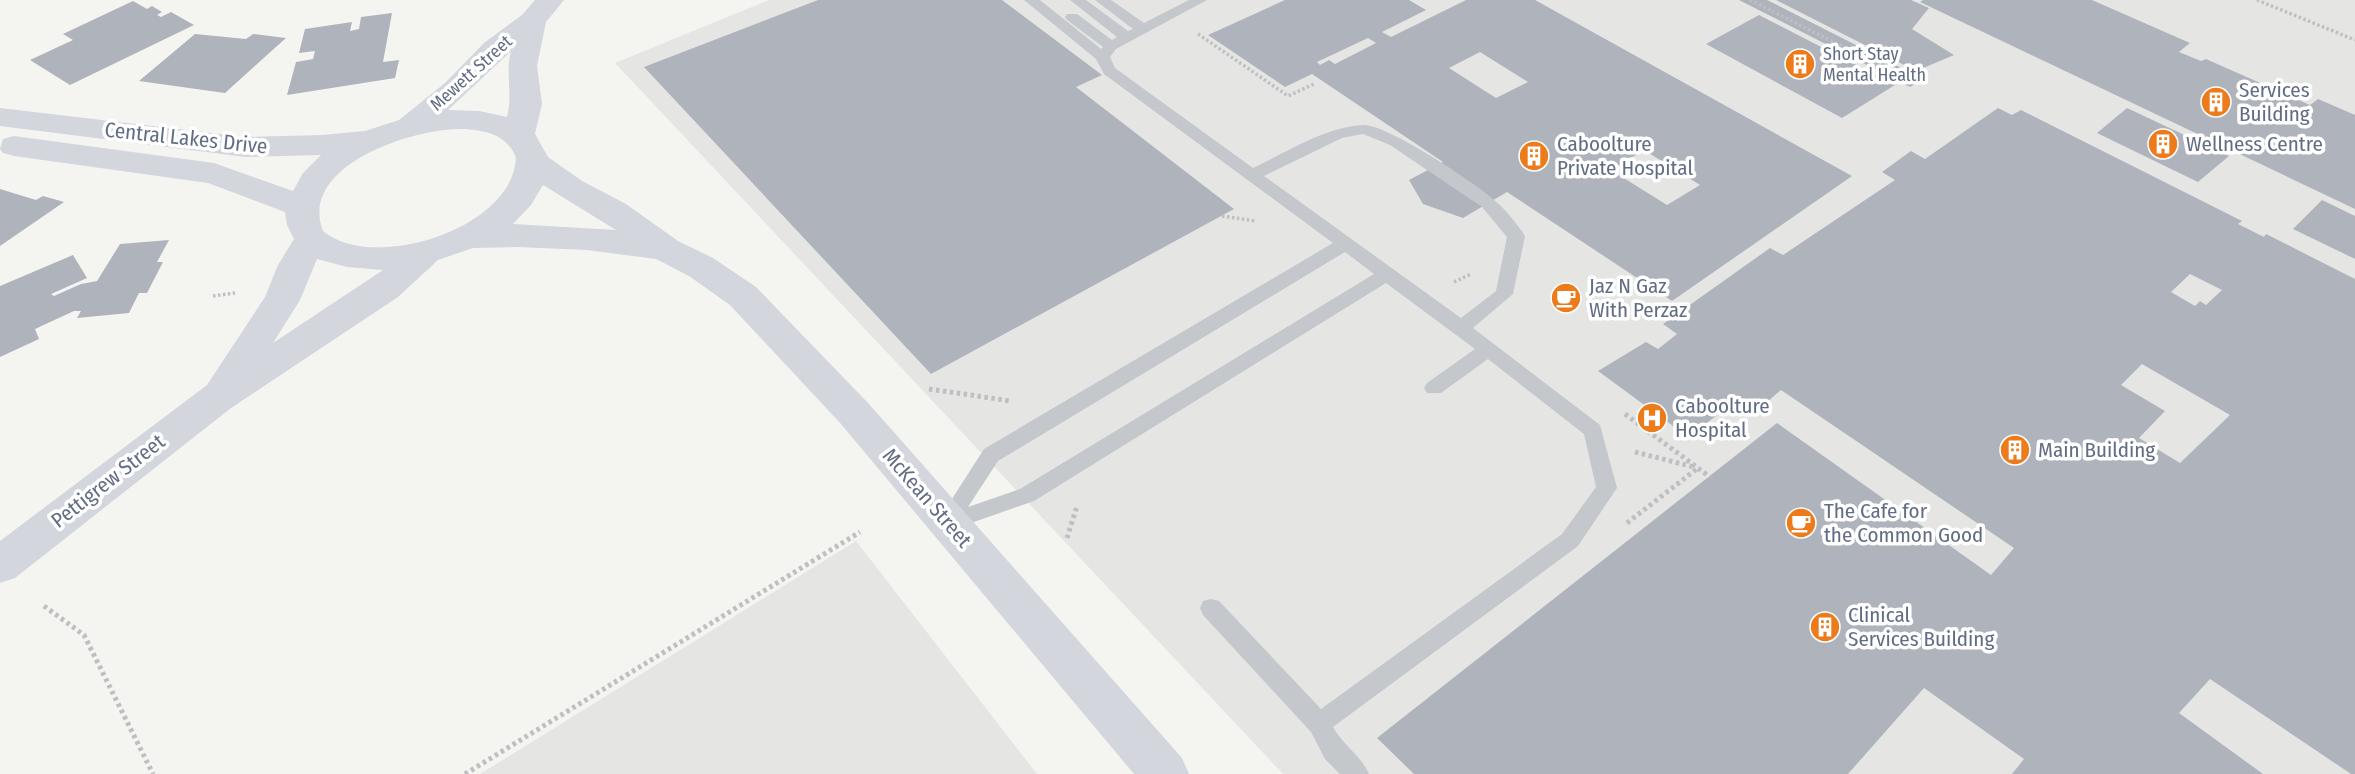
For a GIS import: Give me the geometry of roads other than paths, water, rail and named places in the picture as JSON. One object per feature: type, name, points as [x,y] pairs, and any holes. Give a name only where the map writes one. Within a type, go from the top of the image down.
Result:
[{"type":"main road","name":"Mewett Street","points":[[411,125],[456,89],[494,49],[541,11]]},
{"type":"main road","name":"Mewett Street","points":[[526,149],[526,104],[522,66],[541,11]]},
{"type":"main road","name":"Central Lakes Drive","points":[[0,117],[246,147],[322,145],[372,139]]},
{"type":"main road","points":[[443,120],[473,120],[499,125],[526,149],[530,181],[517,201],[495,221],[467,237],[426,252],[391,258],[358,257],[331,251],[307,222],[310,187],[324,169],[372,139],[411,125],[443,120]]},
{"type":"main road","name":"Central Lakes Drive","points":[[0,144],[214,173],[307,222]]},
{"type":"main road","name":"McKean Street","points":[[526,149],[570,189],[614,212],[666,249],[701,267],[743,296],[855,414],[1166,774]]},
{"type":"main road","name":"Pettigrew Street","points":[[217,398],[282,300],[296,265],[307,222]]},
{"type":"main road","name":"McKean Street","points":[[467,237],[595,237],[666,249]]},
{"type":"main road","name":"Pettigrew Street","points":[[0,565],[217,398],[385,288],[426,252]]},
{"type":"lane","points":[[1031,0],[1107,51]]},
{"type":"lane","points":[[1049,0],[1107,51],[1109,71],[1461,328],[1593,430],[1607,488],[1570,540],[1319,724]]},
{"type":"lane","points":[[1077,0],[1127,37]]},
{"type":"lane","points":[[1102,0],[1143,29]]},
{"type":"lane","points":[[1107,51],[1127,37],[1200,0]]},
{"type":"lane","points":[[1252,176],[1338,134],[1365,129],[1396,142],[1488,203],[1516,236],[1504,294],[1461,328]]},
{"type":"lane","points":[[948,522],[991,455],[1345,244]]},
{"type":"lane","points":[[948,522],[1027,495],[1387,274]]},
{"type":"lane","points":[[1434,388],[1489,349]]},
{"type":"lane","points":[[1211,608],[1319,724],[1334,751],[1357,774]]},
{"type":"place","name":"Short Stay Mental Health","points":[[1800,64]]},
{"type":"place","name":"Services Building","points":[[2216,102]]},
{"type":"place","name":"Wellness Centre","points":[[2163,144]]},
{"type":"place","name":"Caboolture Private Hospital","points":[[1534,156]]},
{"type":"place","name":"Jaz N Gaz With Perzaz","points":[[1566,298]]},
{"type":"place","name":"Caboolture Hospital","points":[[1652,418]]},
{"type":"place","name":"Main Building","points":[[2015,450]]},
{"type":"place","name":"The Cafe for the Common Good","points":[[1801,523]]},
{"type":"place","name":"Clinical Services Building","points":[[1825,627]]}]
